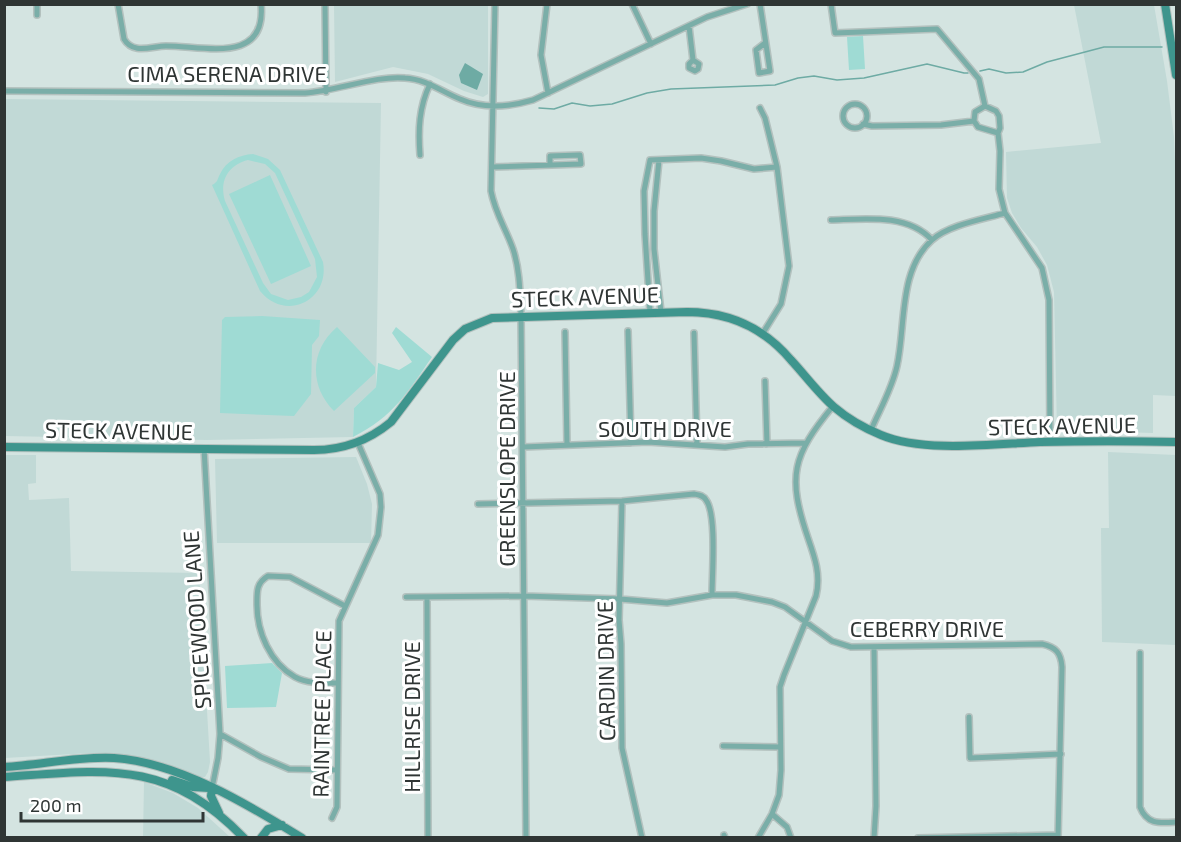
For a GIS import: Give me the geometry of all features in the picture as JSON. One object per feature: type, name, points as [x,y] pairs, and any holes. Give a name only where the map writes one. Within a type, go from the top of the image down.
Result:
[{"type":"street","points":[[37,4],[37,15]]},
{"type":"street","points":[[118,4],[124,39],[126,43],[135,48],[183,46],[229,50],[248,42],[256,34],[262,20],[261,4]]},
{"type":"street","points":[[325,4],[326,92]]},
{"type":"street","name":"GREENSLOPE DRIVE","points":[[495,4],[491,191],[493,204],[513,250],[518,274],[521,315],[526,837]]},
{"type":"street","points":[[547,4],[541,55],[548,93]]},
{"type":"street","points":[[632,4],[651,44]]},
{"type":"street","name":"CIMA SERENA DRIVE","points":[[4,91],[326,92],[394,77],[417,79],[476,105],[519,104],[548,93],[729,7],[747,4]]},
{"type":"street","points":[[760,4],[770,71],[759,73],[756,50],[765,43]]},
{"type":"street","points":[[831,4],[835,33],[937,29],[979,79],[985,104],[996,111],[999,116],[999,189],[1005,213],[1037,260],[1047,285],[1050,442]]},
{"type":"street","points":[[1165,4],[1176,75]]},
{"type":"street","points":[[688,26],[693,60]]},
{"type":"street","points":[[420,155],[420,115],[430,84]]},
{"type":"street","points":[[864,124],[867,116],[862,106],[854,104],[847,107],[843,114],[847,124],[857,127],[864,124],[872,126],[921,125],[974,121]]},
{"type":"street","points":[[985,104],[975,112],[974,121],[978,127],[998,133]]},
{"type":"street","points":[[760,108],[765,118],[777,167],[788,256],[788,276],[781,304],[763,333]]},
{"type":"street","points":[[492,167],[581,164],[580,154],[550,156],[550,165]]},
{"type":"street","points":[[651,312],[644,191],[650,160],[701,158],[754,169],[777,167]]},
{"type":"street","points":[[659,160],[654,212],[654,249],[661,312]]},
{"type":"street","points":[[871,430],[886,399],[898,364],[909,281],[918,260],[932,240],[959,226],[1005,213]]},
{"type":"street","points":[[831,220],[876,219],[904,223],[922,230],[932,240]]},
{"type":"street","name":"STECK AVENUE","points":[[4,447],[325,450],[358,443],[381,431],[399,415],[453,340],[465,329],[492,318],[521,315],[651,312],[702,312],[726,316],[763,333],[789,357],[833,406],[886,437],[920,444],[950,445],[1176,442]]},
{"type":"street","points":[[628,331],[631,443]]},
{"type":"street","points":[[565,332],[567,445]]},
{"type":"street","points":[[694,333],[697,445]]},
{"type":"street","points":[[765,381],[767,444]]},
{"type":"street","points":[[758,837],[779,795],[781,782],[780,687],[819,585],[815,557],[798,510],[795,469],[806,443],[833,406]]},
{"type":"street","points":[[1165,442],[1176,448]]},
{"type":"street","name":"RAINTREE PLACE","points":[[332,818],[337,807],[338,630],[345,606],[374,545],[380,522],[380,494],[358,443]]},
{"type":"street","name":"SOUTH DRIVE","points":[[523,447],[631,443],[725,447],[748,444],[806,443]]},
{"type":"street","name":"SPICEWOOD LANE","points":[[204,448],[220,734],[212,788]]},
{"type":"street","points":[[478,504],[622,501],[702,495],[707,500],[712,519],[712,595]]},
{"type":"street","name":"CARDIN DRIVE","points":[[622,501],[618,621],[621,645],[622,748],[642,837]]},
{"type":"street","points":[[337,682],[302,680],[283,669],[263,639],[259,627],[257,590],[259,583],[268,576],[290,577],[345,606]]},
{"type":"street","name":"CEBERRY DRIVE","points":[[406,597],[620,598],[667,603],[712,595],[736,595],[785,607],[840,645],[874,647],[1042,644],[1051,646],[1059,653],[1062,667],[1058,836]]},
{"type":"street","name":"HILLRISE DRIVE","points":[[427,597],[428,837]]},
{"type":"street","points":[[874,647],[876,806],[874,837]]},
{"type":"street","points":[[1140,653],[1140,807],[1148,820],[1155,824],[1176,822]]},
{"type":"street","points":[[969,717],[970,758],[1061,754]]},
{"type":"street","points":[[220,734],[261,757],[289,769],[337,770]]},
{"type":"street","points":[[723,747],[780,747]]},
{"type":"street","points":[[4,767],[94,758],[115,758],[154,765],[212,788],[302,837]]},
{"type":"street","points":[[4,777],[95,771],[125,773],[171,780],[193,787],[212,788]]},
{"type":"street","points":[[151,778],[200,800],[244,837]]},
{"type":"street","points":[[200,800],[212,788]]},
{"type":"street","points":[[212,788],[211,796],[219,814]]},
{"type":"street","points":[[771,814],[787,827],[791,837]]},
{"type":"street","points":[[261,837],[268,829],[283,825]]},
{"type":"street","points":[[918,837],[1058,836]]},
{"type":"shaded area","points":[[334,5],[488,5],[488,94],[483,97],[428,74],[393,67],[335,82]]},
{"type":"shaded area","points":[[1074,5],[1154,5],[1174,137],[1176,396],[1153,395],[1153,433],[1057,430],[1054,292],[1047,265],[1012,213],[1007,198],[1006,152],[1101,143]]},
{"type":"shaded area","points":[[863,36],[865,69],[849,70],[847,37]]},
{"type":"shaded area","points":[[465,63],[483,74],[477,90],[461,83],[459,75]]},
{"type":"shaded area","points":[[5,99],[381,103],[376,387],[354,408],[353,437],[207,440],[5,436]]},
{"type":"shaded area","points":[[253,154],[268,159],[280,170],[323,262],[320,287],[304,303],[293,306],[281,305],[270,300],[260,291],[212,185],[229,162]],"holes":[[[248,160],[265,164],[275,173],[315,259],[317,277],[309,292],[301,297],[288,300],[271,294],[263,283],[223,194],[224,181],[235,166]]]},
{"type":"shaded area","points":[[270,175],[311,266],[271,284],[229,194]]},
{"type":"shaded area","points":[[262,316],[320,320],[319,336],[312,345],[311,394],[294,416],[220,413],[222,320],[225,317]]},
{"type":"shaded area","points":[[337,327],[375,367],[375,373],[334,411],[320,391],[316,368],[322,346]]},
{"type":"shaded area","points":[[396,327],[432,357],[398,403],[379,421],[353,437],[354,408],[376,387],[378,363],[399,370],[412,362],[392,333]]},
{"type":"shaded area","points":[[1108,452],[1176,455],[1176,645],[1102,642],[1101,528],[1109,528]]},
{"type":"shaded area","points":[[5,455],[36,455],[36,483],[28,484],[29,500],[69,498],[71,571],[199,573],[210,762],[205,777],[197,777],[158,761],[124,755],[91,753],[5,758]]},
{"type":"shaded area","points":[[356,457],[372,504],[371,543],[217,543],[215,459]]},
{"type":"shaded area","points":[[272,663],[282,673],[276,707],[227,708],[225,666]]},
{"type":"shaded area","points":[[144,782],[173,793],[198,808],[230,837],[143,838]]},
{"type":"waterway","points":[[980,71],[989,69],[1006,73],[1023,72],[1047,62],[1104,47],[1162,47]]},
{"type":"waterway","points":[[539,108],[554,109],[572,103],[590,106],[612,104],[647,93],[671,89],[775,85],[814,76],[837,80],[864,78],[927,64],[968,73]]}]
